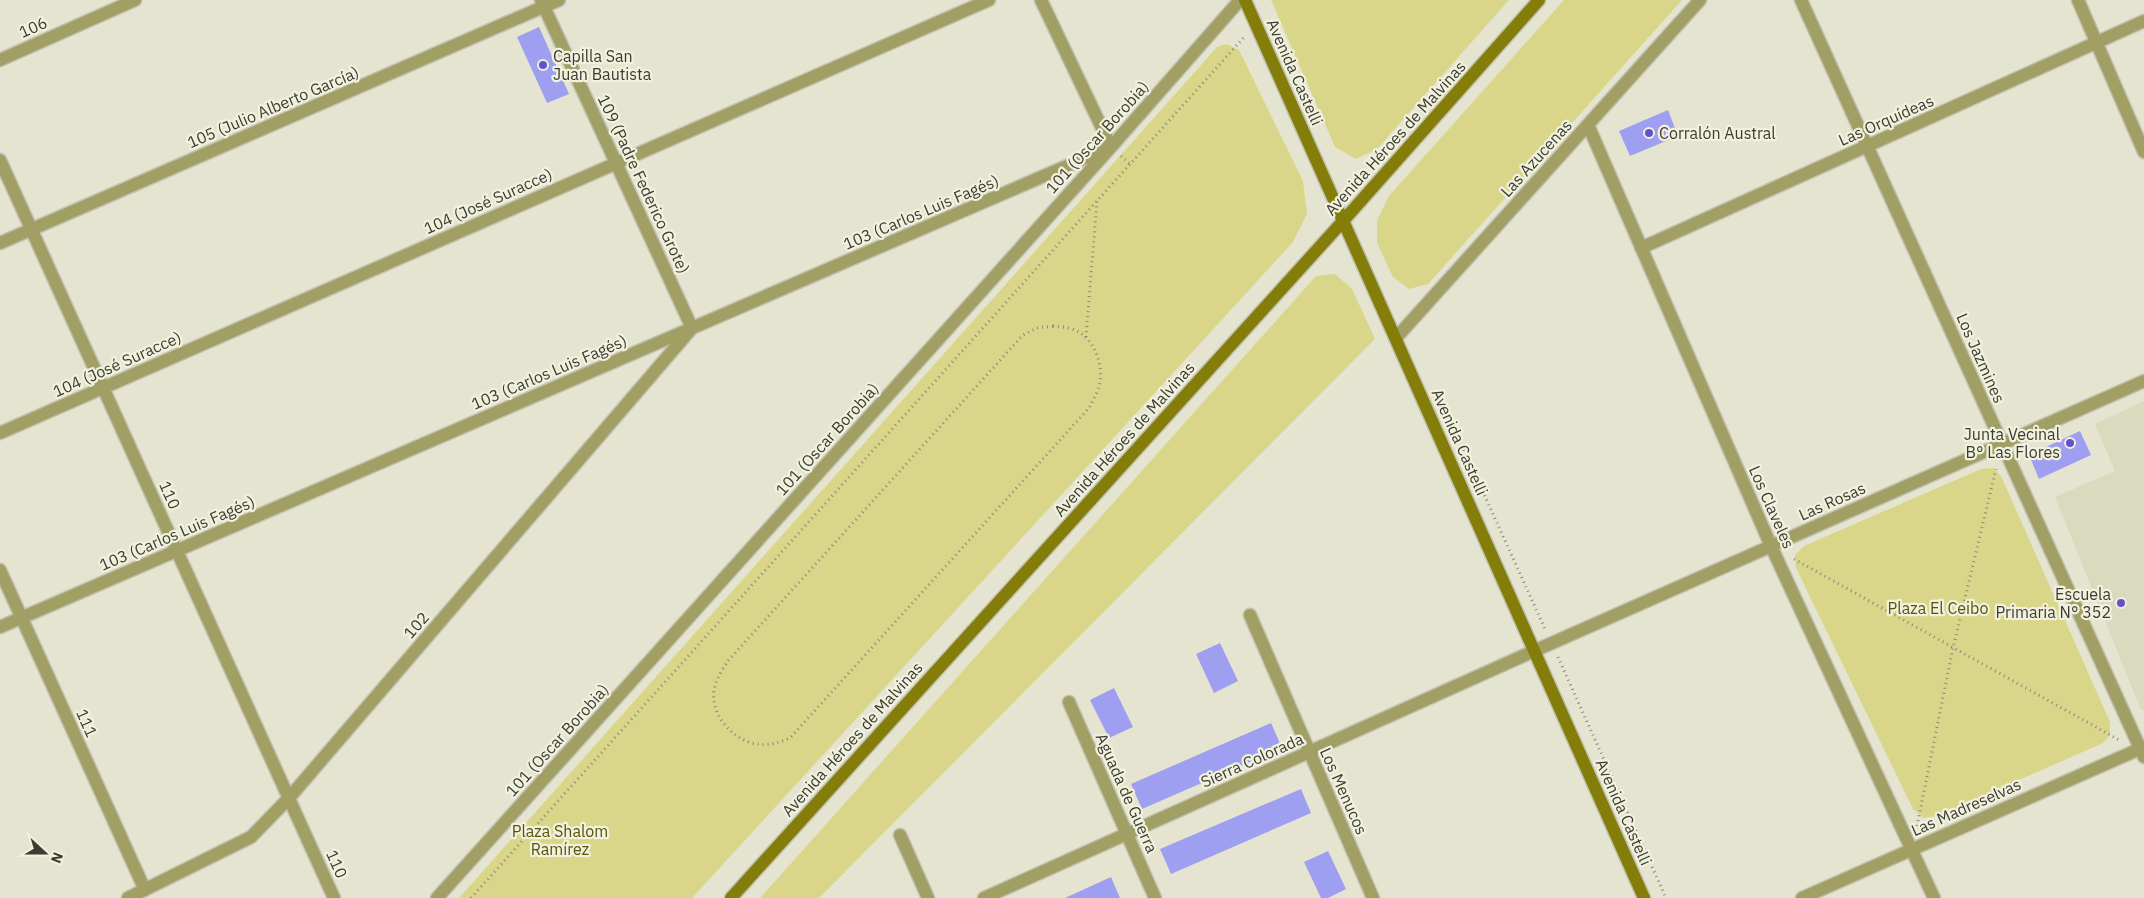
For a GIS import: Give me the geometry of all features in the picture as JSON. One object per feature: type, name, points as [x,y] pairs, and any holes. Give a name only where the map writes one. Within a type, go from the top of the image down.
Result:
[{"type":"main road","name":"Avenida Castelli","points":[[1244,0],[1344,220],[1644,898]]},
{"type":"main road","name":"Avenida Héroes de Malvinas","points":[[731,898],[1344,220],[1539,0]]},
{"type":"street","name":"106","points":[[0,60],[135,0]]},
{"type":"street","name":"105 (Julio Alberto García)","points":[[0,243],[542,3],[559,0]]},
{"type":"street","name":"104 (José Suracce)","points":[[0,433],[989,0]]},
{"type":"street","points":[[1041,0],[1111,147]]},
{"type":"street","name":"101 (Oscar Borobia)","points":[[437,898],[1111,147],[1240,0]]},
{"type":"street","name":"Las Azucenas","points":[[1396,338],[1700,0]]},
{"type":"street","name":"Los Jazmines","points":[[1801,0],[2143,751]]},
{"type":"street","points":[[2078,0],[2144,152]]},
{"type":"street","name":"109 (Padre Federico Grote)","points":[[542,3],[692,328]]},
{"type":"street","name":"Las Orquídeas","points":[[1641,248],[2144,21]]},
{"type":"street","name":"Los Claveles","points":[[1588,125],[1771,546],[1913,849],[1934,898]]},
{"type":"street","name":"103 (Carlos Luis Fagés)","points":[[0,627],[1111,147]]},
{"type":"street","name":"110","points":[[0,160],[334,898]]},
{"type":"street","name":"102","points":[[128,898],[251,837],[289,798],[692,328]]},
{"type":"street","name":"Las Rosas","points":[[1534,651],[2144,382]]},
{"type":"street","name":"111","points":[[0,570],[145,890]]},
{"type":"street","name":"Los Menucos","points":[[1250,615],[1373,898]]},
{"type":"street","name":"Sierra Colorada","points":[[984,898],[1534,651]]},
{"type":"street","name":"Aguada de Guerra","points":[[1069,702],[1155,898]]},
{"type":"street","name":"Las Madreselvas","points":[[1802,898],[2143,751]]},
{"type":"street","points":[[900,835],[928,898]]},
{"type":"path","points":[[471,898],[1255,24]]},
{"type":"path","points":[[1086,337],[1073,329],[1053,326],[1037,328],[1024,335],[727,662],[715,687],[715,706],[724,725],[737,736],[752,744],[773,744],[790,738],[1089,408],[1099,387],[1101,370],[1097,355],[1086,337],[1096,201]]},
{"type":"path","points":[[1913,849],[1953,648],[2002,444]]},
{"type":"path","points":[[1771,546],[2111,738],[2143,751]]},
{"type":"shaded area","name":"Escuela Primaria N° 352","points":[[2144,401],[2144,710],[2141,710],[2055,497],[2115,471],[2095,424]]},
{"type":"green space","points":[[1271,0],[1509,0],[1377,149],[1356,159],[1335,147]]},
{"type":"green space","points":[[1564,0],[1682,0],[1428,284],[1409,289],[1393,277],[1377,243],[1377,220],[1389,196]]},
{"type":"green space","name":"Plaza Shalom Ramírez","points":[[1227,44],[1239,50],[1303,181],[1307,214],[1293,242],[692,898],[459,898],[1217,47]]},
{"type":"green space","points":[[1335,274],[1352,289],[1375,339],[819,898],[760,898],[1316,276]]},
{"type":"green space","name":"Plaza El Ceibo","points":[[1993,468],[2001,476],[2110,722],[2110,735],[2103,743],[1937,816],[1923,818],[1913,809],[1796,568],[1795,555],[1804,546],[1981,469]]},
{"type":"building","name":"Capilla San Juan Bautista","points":[[539,27],[569,94],[547,103],[517,37]]},
{"type":"building","name":"Corralón Austral","points":[[1668,110],[1678,136],[1630,156],[1619,131]]},
{"type":"building","name":"Junta Vecinal B° Las Flores","points":[[2080,431],[2091,455],[2039,479],[2029,455]]},
{"type":"building","points":[[1220,643],[1238,681],[1214,693],[1196,654]]},
{"type":"building","points":[[1114,688],[1133,727],[1109,738],[1090,700]]},
{"type":"building","points":[[1271,723],[1282,748],[1142,809],[1131,784]]},
{"type":"building","points":[[1301,789],[1311,813],[1171,874],[1160,849]]},
{"type":"building","points":[[1328,851],[1346,889],[1328,898],[1321,898],[1304,862]]},
{"type":"building","points":[[1111,877],[1120,898],[1065,898]]},
{"type":"place","name":"Capilla San Juan Bautista","points":[[543,65]]},
{"type":"place","name":"Corralón Austral","points":[[1649,133]]},
{"type":"place","name":"Junta Vecinal B° Las Flores","points":[[2070,443]]},
{"type":"place","name":"Escuela Primaria N° 352","points":[[2121,603]]}]
